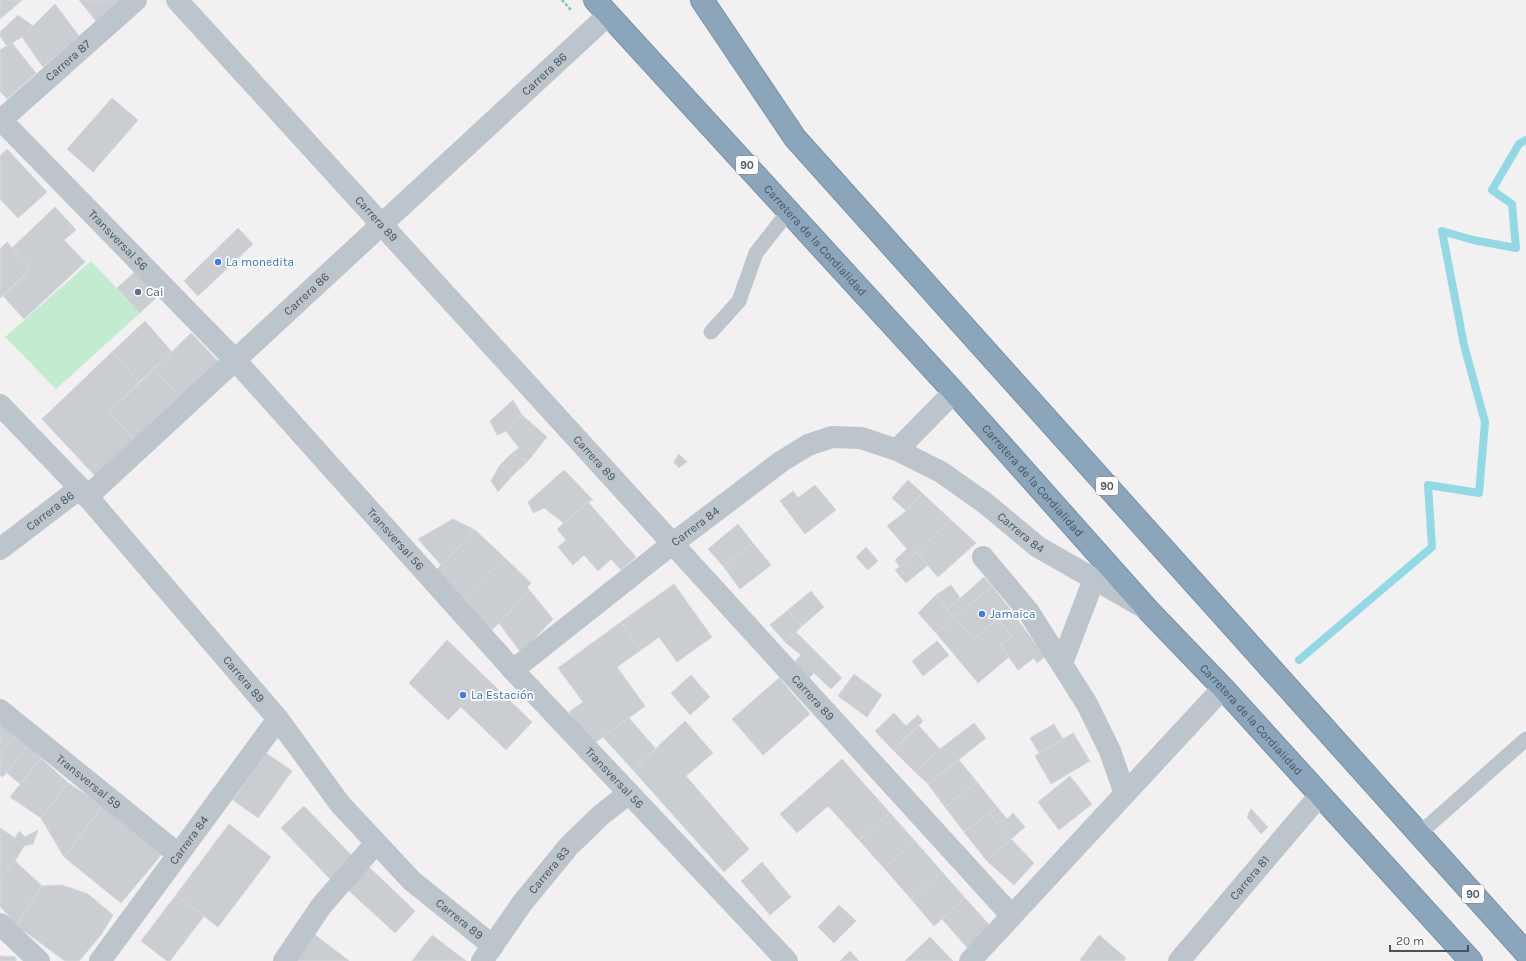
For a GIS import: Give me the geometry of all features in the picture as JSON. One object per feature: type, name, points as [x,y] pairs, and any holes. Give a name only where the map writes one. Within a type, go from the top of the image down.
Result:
[{"type":"highway","name":"90","points":[[702,0],[795,138],[1526,953]]},
{"type":"highway","name":"Carretera de la Cordialidad","points":[[602,7],[954,392],[1148,610],[1223,688],[1471,961]]},
{"type":"street","name":"Carrera 87","points":[[0,120],[136,0]]},
{"type":"street","name":"Carrera 89","points":[[177,0],[1012,916]]},
{"type":"street","name":"Carrera 86","points":[[0,549],[84,493],[236,361],[382,225],[602,7]]},
{"type":"street","name":"Transversal 56","points":[[0,120],[236,361],[513,670],[787,961]]},
{"type":"street","points":[[897,450],[954,392]]},
{"type":"street","name":"Carrera 89","points":[[0,405],[84,493],[278,719],[340,804],[412,881],[488,953]]},
{"type":"street","name":"Carrera 84","points":[[513,670],[672,544],[782,461],[808,445],[832,437],[861,438],[897,450],[941,472],[985,503],[1038,547],[1148,610]]},
{"type":"street","points":[[983,557],[1028,611],[1088,704],[1110,751],[1125,794]]},
{"type":"street","points":[[1062,663],[1094,579]]},
{"type":"street","points":[[970,961],[1223,688]]},
{"type":"street","name":"Transversal 59","points":[[0,710],[178,854]]},
{"type":"street","name":"Carrera 84","points":[[100,961],[278,719]]},
{"type":"street","name":"Carrera 83","points":[[488,953],[523,902],[568,846],[601,815],[629,793]]},
{"type":"street","name":"Carrera 81","points":[[1179,961],[1320,795]]},
{"type":"street","points":[[284,961],[322,905],[376,843]]},
{"type":"street","points":[[0,924],[40,961]]},
{"type":"lane","points":[[711,332],[739,301],[756,253],[789,211]]},
{"type":"lane","points":[[1419,834],[1526,739]]},
{"type":"green space","points":[[91,261],[140,313],[56,389],[5,337]]},
{"type":"building","points":[[0,0],[22,0],[0,19]]},
{"type":"building","points":[[79,0],[120,0],[96,21]]},
{"type":"building","points":[[55,4],[79,36],[43,67],[22,37]]},
{"type":"building","points":[[18,15],[33,26],[22,37],[7,46],[0,36],[0,32]]},
{"type":"building","points":[[12,43],[36,73],[7,99],[0,91],[0,50]]},
{"type":"building","points":[[112,98],[138,120],[93,172],[67,149]]},
{"type":"building","points":[[7,149],[47,192],[18,218],[0,199],[0,156]]},
{"type":"building","points":[[55,207],[76,230],[64,240],[85,262],[24,319],[3,296],[31,269],[12,248]]},
{"type":"building","name":"La monedita","points":[[238,228],[253,244],[198,296],[184,281]]},
{"type":"building","points":[[7,242],[31,269],[0,298],[0,249]]},
{"type":"building","name":"Cai","points":[[137,270],[159,295],[140,313],[117,288]]},
{"type":"building","points":[[145,321],[172,352],[139,382],[112,352]]},
{"type":"building","points":[[191,333],[218,361],[181,397],[154,369]]},
{"type":"building","points":[[112,352],[139,382],[109,412],[135,440],[96,477],[42,419]]},
{"type":"building","points":[[154,369],[181,397],[135,440],[109,412]]},
{"type":"building","points":[[513,400],[522,415],[506,431],[497,435],[490,421]]},
{"type":"building","points":[[522,415],[547,437],[527,462],[512,453],[519,448],[506,431]]},
{"type":"building","points":[[512,453],[527,462],[512,476],[500,465]]},
{"type":"building","points":[[679,454],[687,462],[679,468],[674,462]]},
{"type":"building","points":[[500,465],[512,476],[498,492],[491,481]]},
{"type":"building","points":[[564,470],[593,500],[588,502],[564,523],[544,508],[533,513],[528,502]]},
{"type":"building","points":[[908,480],[922,493],[906,511],[892,498]]},
{"type":"building","points":[[815,485],[836,510],[805,534],[780,501],[793,491],[798,498]]},
{"type":"building","points":[[922,493],[951,520],[900,567],[895,560],[907,549],[887,526],[906,511]]},
{"type":"building","points":[[588,502],[636,557],[621,570],[611,559],[598,571],[584,555],[573,565],[558,547],[566,540],[557,529]]},
{"type":"building","points":[[453,519],[475,530],[441,565],[418,539]]},
{"type":"building","points":[[951,520],[976,543],[938,577],[916,552]]},
{"type":"building","points":[[738,524],[753,543],[723,566],[708,549]]},
{"type":"building","points":[[475,530],[504,557],[462,601],[433,573]]},
{"type":"building","points":[[753,543],[771,565],[740,589],[723,566]]},
{"type":"building","points":[[866,547],[878,561],[868,570],[856,557]]},
{"type":"building","points":[[916,552],[928,565],[906,583],[895,570]]},
{"type":"building","points":[[504,557],[531,583],[527,587],[530,591],[492,630],[462,601]]},
{"type":"building","points":[[984,577],[992,586],[954,618],[947,610]]},
{"type":"building","points":[[674,584],[712,637],[677,662],[659,637],[641,650],[621,622]]},
{"type":"building","points":[[951,585],[960,598],[947,610],[936,595]]},
{"type":"building","name":"Jamaica","points":[[992,586],[1010,609],[974,639],[954,618]]},
{"type":"building","points":[[530,591],[553,619],[521,653],[499,623]]},
{"type":"building","points":[[811,591],[824,607],[802,626],[788,610]]},
{"type":"building","points":[[936,595],[954,618],[936,633],[918,613]]},
{"type":"building","points":[[1010,609],[1036,645],[1041,641],[1050,653],[1037,663],[1034,658],[1018,670],[1000,645],[1012,637],[998,618]]},
{"type":"building","points":[[788,610],[802,626],[785,642],[770,625]]},
{"type":"building","points":[[954,618],[974,639],[998,618],[1012,637],[1000,645],[1009,657],[978,683],[936,633]]},
{"type":"building","points":[[621,622],[641,650],[617,667],[645,706],[592,745],[569,712],[583,702],[558,668]]},
{"type":"building","points":[[796,632],[842,678],[831,689],[814,673],[807,680],[792,665],[801,655],[785,642]]},
{"type":"building","name":"La Estación","points":[[447,640],[532,722],[506,750],[461,707],[448,720],[409,683]]},
{"type":"building","points":[[937,641],[949,655],[923,676],[912,661]]},
{"type":"building","points":[[854,674],[882,695],[867,717],[838,696]]},
{"type":"building","points":[[691,675],[710,697],[690,715],[671,693]]},
{"type":"building","points":[[779,678],[810,714],[763,755],[732,719]]},
{"type":"building","points":[[894,713],[906,726],[918,715],[923,721],[893,750],[875,731]]},
{"type":"building","points":[[629,718],[656,749],[633,770],[603,737]]},
{"type":"building","points":[[0,720],[17,735],[1,752],[4,756],[0,761]]},
{"type":"building","points":[[685,721],[713,753],[686,776],[749,849],[724,872],[633,770]]},
{"type":"building","points":[[974,723],[986,738],[928,784],[915,772],[940,749]]},
{"type":"building","points":[[1054,724],[1063,739],[1039,753],[1030,738]]},
{"type":"building","points":[[919,726],[940,749],[915,772],[893,750]]},
{"type":"building","points":[[1073,733],[1090,761],[1051,784],[1035,756]]},
{"type":"building","points":[[17,735],[28,745],[3,777],[0,775],[0,761],[4,756],[1,752]]},
{"type":"building","points":[[28,745],[41,758],[20,784],[6,772]]},
{"type":"building","points":[[266,753],[292,771],[258,818],[233,800]]},
{"type":"building","points":[[41,758],[68,783],[41,818],[10,797]]},
{"type":"building","points":[[842,759],[890,813],[859,840],[828,806],[797,833],[780,814]]},
{"type":"building","points":[[959,760],[977,782],[945,807],[928,784]]},
{"type":"building","points":[[1070,776],[1092,804],[1059,830],[1038,802]]},
{"type":"building","points":[[977,782],[997,807],[964,832],[945,807]]},
{"type":"building","points":[[68,783],[103,805],[64,857],[41,818]]},
{"type":"building","points":[[103,805],[162,854],[121,903],[64,857]]},
{"type":"building","points":[[304,806],[354,858],[331,880],[281,828]]},
{"type":"building","points":[[997,807],[1007,819],[1013,813],[1025,827],[1011,839],[989,813]]},
{"type":"building","points":[[1251,809],[1268,827],[1261,834],[1247,817]]},
{"type":"building","points":[[890,813],[915,841],[884,868],[859,840]]},
{"type":"building","points":[[989,813],[1011,839],[987,861],[964,832]]},
{"type":"building","points":[[229,824],[271,857],[218,927],[176,895]]},
{"type":"building","points":[[0,828],[15,838],[19,831],[25,837],[38,830],[33,844],[24,846],[15,861],[0,878]]},
{"type":"building","points":[[1011,839],[1034,863],[1014,885],[987,861]]},
{"type":"building","points":[[915,841],[942,872],[911,899],[884,868]]},
{"type":"building","points":[[15,861],[42,886],[16,925],[0,906],[0,878]]},
{"type":"building","points":[[762,862],[791,897],[770,915],[741,881]]},
{"type":"building","points":[[368,866],[415,911],[395,933],[347,889]]},
{"type":"building","points":[[942,872],[965,898],[934,926],[911,899]]},
{"type":"building","points":[[62,885],[88,894],[113,915],[101,935],[79,961],[65,961],[16,925],[42,886]]},
{"type":"building","points":[[176,895],[204,916],[170,961],[167,961],[141,941]]},
{"type":"building","points":[[965,898],[995,931],[971,952],[942,919]]},
{"type":"building","points":[[839,905],[856,921],[834,943],[818,927]]},
{"type":"building","points":[[314,934],[349,961],[294,961]]},
{"type":"building","points":[[432,935],[466,961],[412,961]]},
{"type":"building","points":[[1099,935],[1126,958],[1124,961],[1080,960]]},
{"type":"building","points":[[930,937],[953,961],[905,961]]},
{"type":"building","points":[[850,951],[859,961],[840,961]]},
{"type":"building","points":[[0,956],[16,957],[16,961],[0,961]]},
{"type":"waterway","points":[[1299,660],[1432,547],[1428,485],[1479,493],[1485,422],[1464,345],[1442,231],[1473,240],[1516,248],[1512,204],[1492,190],[1519,144],[1526,140]]},
{"type":"place","name":"La monedita","points":[[218,262]]},
{"type":"place","name":"Cai","points":[[138,292]]},
{"type":"place","name":"Jamaica","points":[[982,614]]},
{"type":"place","name":"La Estación","points":[[463,695]]}]
